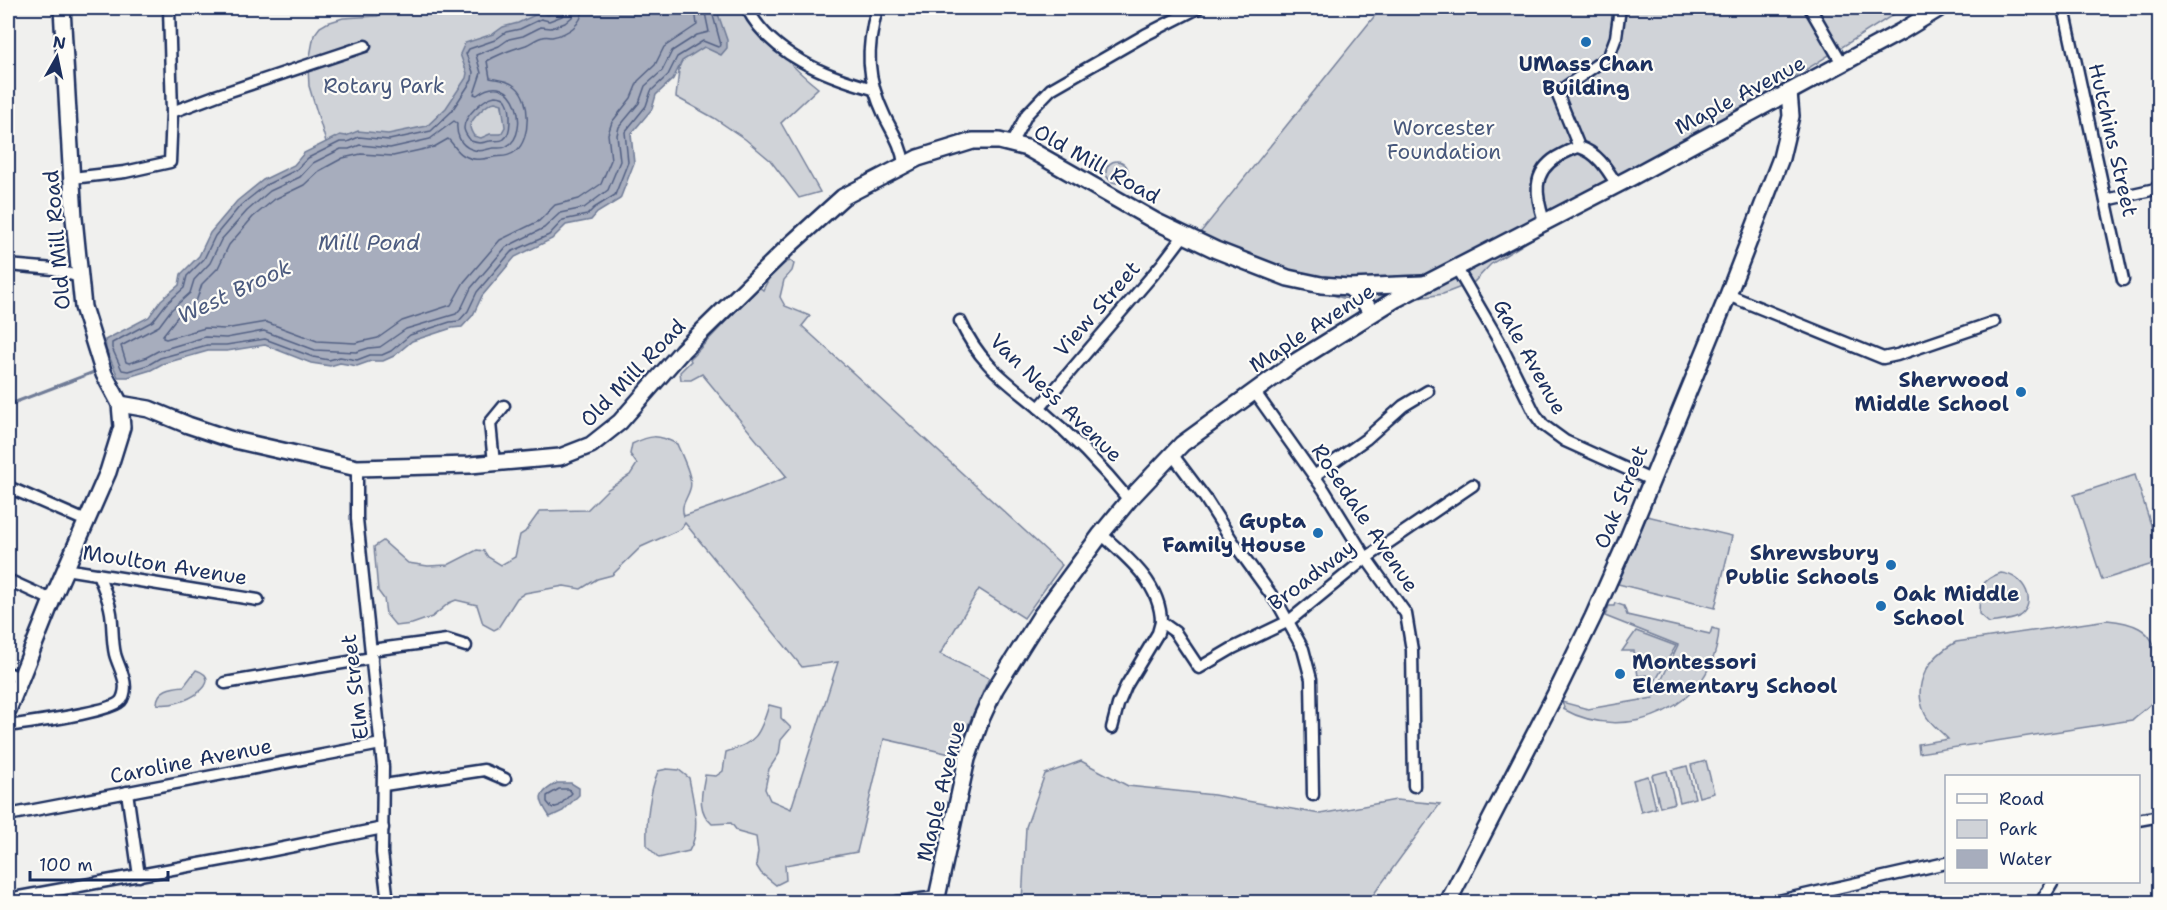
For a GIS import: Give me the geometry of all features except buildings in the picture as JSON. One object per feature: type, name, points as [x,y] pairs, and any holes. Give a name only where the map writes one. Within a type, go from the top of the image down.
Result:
[{"type":"street","name":"Old Mill Road","points":[[62,8],[72,178],[83,307],[108,383],[120,404],[149,409],[230,439],[357,468],[560,458],[581,450],[601,438],[629,412],[682,351],[833,205],[853,191],[904,164],[960,143],[986,140],[1012,142],[1027,148],[1184,235],[1234,258],[1288,278],[1349,287],[1423,284]]},
{"type":"street","points":[[72,178],[125,172],[170,162],[172,112],[169,8]]},
{"type":"street","points":[[747,8],[766,34],[810,66],[842,80],[873,89]]},
{"type":"street","points":[[877,8],[870,59],[873,89],[902,148],[904,164]]},
{"type":"street","points":[[1012,142],[1027,114],[1051,89],[1145,35],[1198,8]]},
{"type":"street","points":[[1579,147],[1557,93],[1609,56],[1616,38],[1620,8]]},
{"type":"street","points":[[1810,8],[1842,63]]},
{"type":"street","name":"Maple Avenue","points":[[937,900],[963,772],[988,703],[1032,628],[1101,534],[1172,454],[1193,435],[1316,348],[1371,313],[1617,185],[1913,25],[1940,8]]},
{"type":"street","name":"Hutchins Street","points":[[2064,8],[2123,280]]},
{"type":"street","points":[[172,112],[365,46]]},
{"type":"street","name":"Oak Street","points":[[1448,903],[1593,617],[1651,480],[1728,295],[1786,143],[1791,116],[1789,92]]},
{"type":"street","points":[[1545,221],[1538,196],[1539,177],[1549,162],[1567,151],[1579,147],[1586,150],[1600,160],[1617,185]]},
{"type":"street","points":[[2106,200],[2160,188]]},
{"type":"street","name":"View Street","points":[[1039,408],[1184,235]]},
{"type":"street","points":[[8,265],[54,269],[79,277]]},
{"type":"street","name":"Gale Avenue","points":[[1456,267],[1499,342],[1535,414],[1544,425],[1565,441],[1651,480]]},
{"type":"street","points":[[1349,287],[1363,299],[1371,313]]},
{"type":"street","points":[[1375,287],[1386,305]]},
{"type":"street","points":[[1728,295],[1883,358],[1994,322]]},
{"type":"street","name":"Van Ness Avenue","points":[[960,321],[970,342],[990,368],[1039,408],[1103,468],[1130,500]]},
{"type":"street","name":"Rosedale Avenue","points":[[1254,391],[1314,476],[1366,558],[1400,603],[1408,622],[1412,650],[1414,786]]},
{"type":"street","points":[[1314,476],[1366,439],[1403,406],[1428,391]]},
{"type":"street","points":[[8,710],[14,675],[52,600],[110,466],[120,437],[122,419],[120,404]]},
{"type":"street","points":[[494,463],[490,423],[504,406]]},
{"type":"street","points":[[1172,454],[1289,621],[1303,649],[1310,669],[1313,795]]},
{"type":"street","name":"Elm Street","points":[[357,468],[357,519],[384,785],[382,853],[388,903]]},
{"type":"street","name":"Broadway","points":[[1161,622],[1175,632],[1200,668],[1233,648],[1289,621],[1366,558],[1473,485]]},
{"type":"street","points":[[8,487],[86,521]]},
{"type":"street","points":[[1101,534],[1128,558],[1146,580],[1158,602],[1161,622],[1158,633],[1126,686],[1112,728]]},
{"type":"street","name":"Moulton Avenue","points":[[65,569],[258,600]]},
{"type":"street","points":[[8,726],[105,709],[117,704],[123,696],[125,682],[116,658],[109,604],[98,574]]},
{"type":"street","points":[[8,580],[52,600]]},
{"type":"street","points":[[225,683],[447,640],[466,646]]},
{"type":"street","name":"Caroline Avenue","points":[[8,814],[381,744]]},
{"type":"street","points":[[384,785],[484,770],[505,779]]},
{"type":"street","points":[[127,792],[139,876]]},
{"type":"street","points":[[2140,820],[2160,816]]},
{"type":"street","points":[[8,899],[139,876],[382,828]]},
{"type":"street","points":[[1774,903],[1945,863]]},
{"type":"street","points":[[2042,903],[2052,883]]},
{"type":"street","points":[[897,903],[937,900]]},
{"type":"green space","name":"Rotary Park","points":[[399,8],[571,8],[501,101],[512,155],[326,142],[309,86],[308,67],[314,35],[320,27],[327,23],[343,18],[377,16]]},
{"type":"green space","points":[[686,8],[750,8],[763,30],[780,51],[818,88],[781,123],[820,192],[799,198],[770,160],[745,139],[714,118],[676,97]]},
{"type":"green space","name":"Worcester Foundation","points":[[1381,8],[1904,8],[1491,264],[1474,282],[1443,294],[1400,301],[1356,302],[1275,278],[1192,243]]},
{"type":"green space","points":[[1117,161],[1125,164],[1128,172],[1125,180],[1117,183],[1109,180],[1106,172],[1109,164]]},
{"type":"green space","points":[[791,261],[794,264],[792,271],[784,280],[780,297],[785,306],[810,316],[802,326],[1062,565],[1024,618],[979,589],[940,654],[989,678],[969,723],[959,756],[884,739],[857,852],[785,865],[786,880],[776,885],[761,873],[756,865],[758,852],[756,837],[738,832],[731,823],[712,824],[707,819],[701,801],[705,775],[716,776],[723,771],[726,752],[744,745],[755,736],[763,724],[769,705],[781,708],[781,718],[791,728],[781,740],[779,754],[769,769],[765,789],[770,800],[791,809],[838,662],[802,667],[685,523],[681,529],[641,547],[612,575],[597,579],[581,589],[564,586],[525,593],[517,598],[498,628],[494,630],[483,624],[477,605],[456,600],[432,617],[412,624],[396,626],[386,614],[384,599],[378,591],[374,547],[383,541],[408,563],[428,566],[448,565],[477,550],[484,551],[488,557],[501,565],[515,557],[520,535],[525,532],[540,511],[587,510],[608,489],[630,475],[637,464],[630,454],[632,444],[649,437],[659,437],[677,444],[691,485],[683,505],[684,516],[787,477],[702,374],[691,380],[681,380],[680,372],[759,287],[763,290],[777,268]]},
{"type":"green space","points":[[2135,475],[2159,550],[2159,562],[2102,580],[2074,495]]},
{"type":"green space","points":[[1647,516],[1732,536],[1715,608],[1618,584]]},
{"type":"green space","points":[[2001,573],[2017,579],[2022,584],[2028,598],[2028,605],[2018,617],[1989,623],[1979,614],[1981,588],[1993,576]]},
{"type":"green space","points":[[1615,603],[1624,606],[1627,615],[1710,634],[1712,628],[1719,630],[1714,657],[1702,680],[1685,698],[1664,712],[1640,720],[1614,723],[1588,719],[1563,709],[1562,702],[1588,709],[1653,698],[1678,645],[1605,616],[1609,606],[1614,606]]},
{"type":"green space","points":[[2107,620],[2139,628],[2146,634],[2157,651],[2160,672],[2157,693],[2151,704],[2132,720],[1919,753],[1918,744],[1948,739],[1925,714],[1920,692],[1925,672],[1946,648],[1956,642]]},
{"type":"green space","points":[[1636,631],[1676,646],[1654,683],[1647,675],[1638,676],[1634,651],[1622,651]]},
{"type":"green space","points":[[196,670],[205,675],[207,680],[198,693],[179,702],[157,704],[162,692],[184,686]]},
{"type":"green space","points":[[1081,761],[1128,786],[1214,795],[1320,814],[1396,800],[1440,804],[1368,902],[1022,902],[1026,827],[1045,774]]},
{"type":"green space","points":[[1706,761],[1714,793],[1699,797],[1691,765]]},
{"type":"green space","points":[[1687,766],[1695,798],[1680,802],[1672,770]]},
{"type":"green space","points":[[679,770],[689,778],[696,825],[689,851],[659,858],[647,846],[648,818],[652,789],[658,771]]},
{"type":"green space","points":[[1667,771],[1675,803],[1660,807],[1652,775]]},
{"type":"green space","points":[[1648,776],[1656,808],[1641,812],[1633,780]]},
{"type":"water","name":"Mill Pond","points":[[561,8],[716,8],[727,40],[727,48],[721,55],[704,47],[682,61],[673,79],[656,95],[652,109],[631,134],[634,163],[620,199],[597,213],[591,220],[566,225],[552,239],[515,257],[482,296],[473,315],[462,327],[412,341],[394,356],[383,361],[371,361],[357,366],[340,363],[330,366],[311,363],[265,345],[227,351],[208,351],[162,364],[128,377],[118,377],[106,349],[105,340],[149,317],[161,300],[179,285],[181,274],[199,256],[210,233],[237,201],[263,180],[294,165],[304,153],[340,135],[346,136],[358,131],[388,134],[427,126],[446,108],[466,78],[467,73],[460,54],[465,43],[493,34],[503,27],[541,12],[548,15]],"holes":[[[492,103],[502,104],[505,127],[501,134],[490,134],[481,138],[474,136],[470,126],[477,115]]]},
{"type":"water","points":[[557,783],[571,783],[579,788],[579,795],[563,811],[550,817],[541,797],[546,790]]},
{"type":"waterway","name":"West Brook","points":[[8,405],[94,372]]},
{"type":"place","name":"UMass Chan Building","points":[[1586,42]]},
{"type":"place","name":"Sherwood Middle School","points":[[2021,392]]},
{"type":"place","name":"Gupta Family House","points":[[1318,533]]},
{"type":"place","name":"Shrewsbury Public Schools","points":[[1891,565]]},
{"type":"place","name":"Oak Middle School","points":[[1881,606]]},
{"type":"place","name":"Montessori Elementary School","points":[[1620,674]]}]
